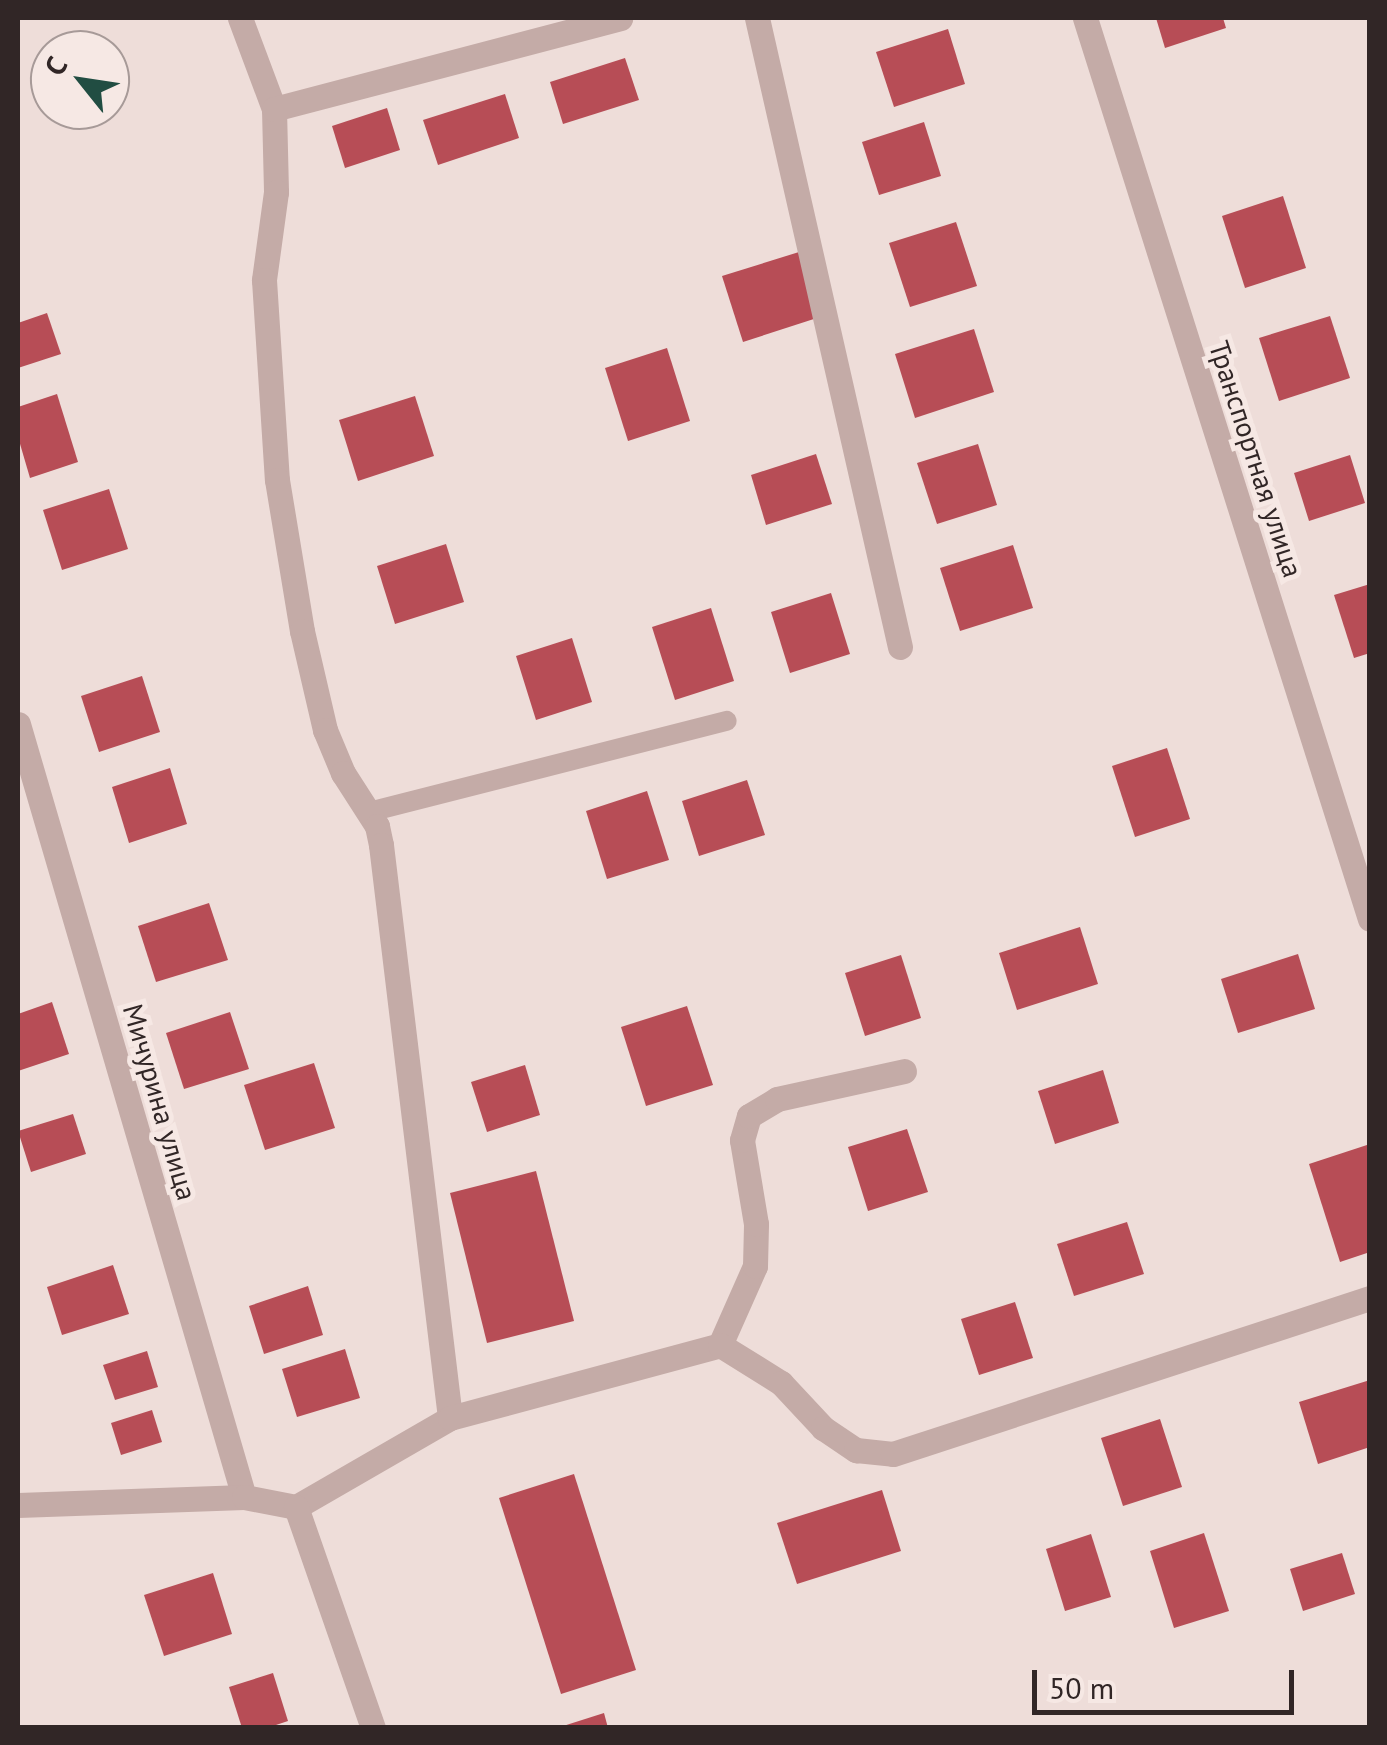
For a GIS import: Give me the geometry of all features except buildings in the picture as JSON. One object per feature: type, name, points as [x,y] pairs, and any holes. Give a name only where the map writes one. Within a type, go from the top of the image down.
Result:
[{"type":"street","points":[[240,18],[274,108],[276,192],[264,280],[277,480],[302,631],[325,730],[343,774],[368,812],[380,845],[450,1418]]},
{"type":"street","points":[[274,108],[620,18]]},
{"type":"street","points":[[756,18],[900,647]]},
{"type":"street","name":"Транспортная улица","points":[[1084,18],[1370,920]]},
{"type":"street","name":"Мичурина улица","points":[[18,724],[244,1497]]},
{"type":"street","points":[[720,1345],[755,1266],[756,1224],[742,1140],[749,1116],[777,1099],[904,1071]]},
{"type":"street","points":[[18,1506],[244,1497],[296,1507],[450,1418],[720,1345],[781,1383],[823,1428],[856,1450],[893,1454],[1370,1298]]},
{"type":"street","points":[[296,1507],[373,1728]]},
{"type":"lane","points":[[368,812],[727,721]]}]
